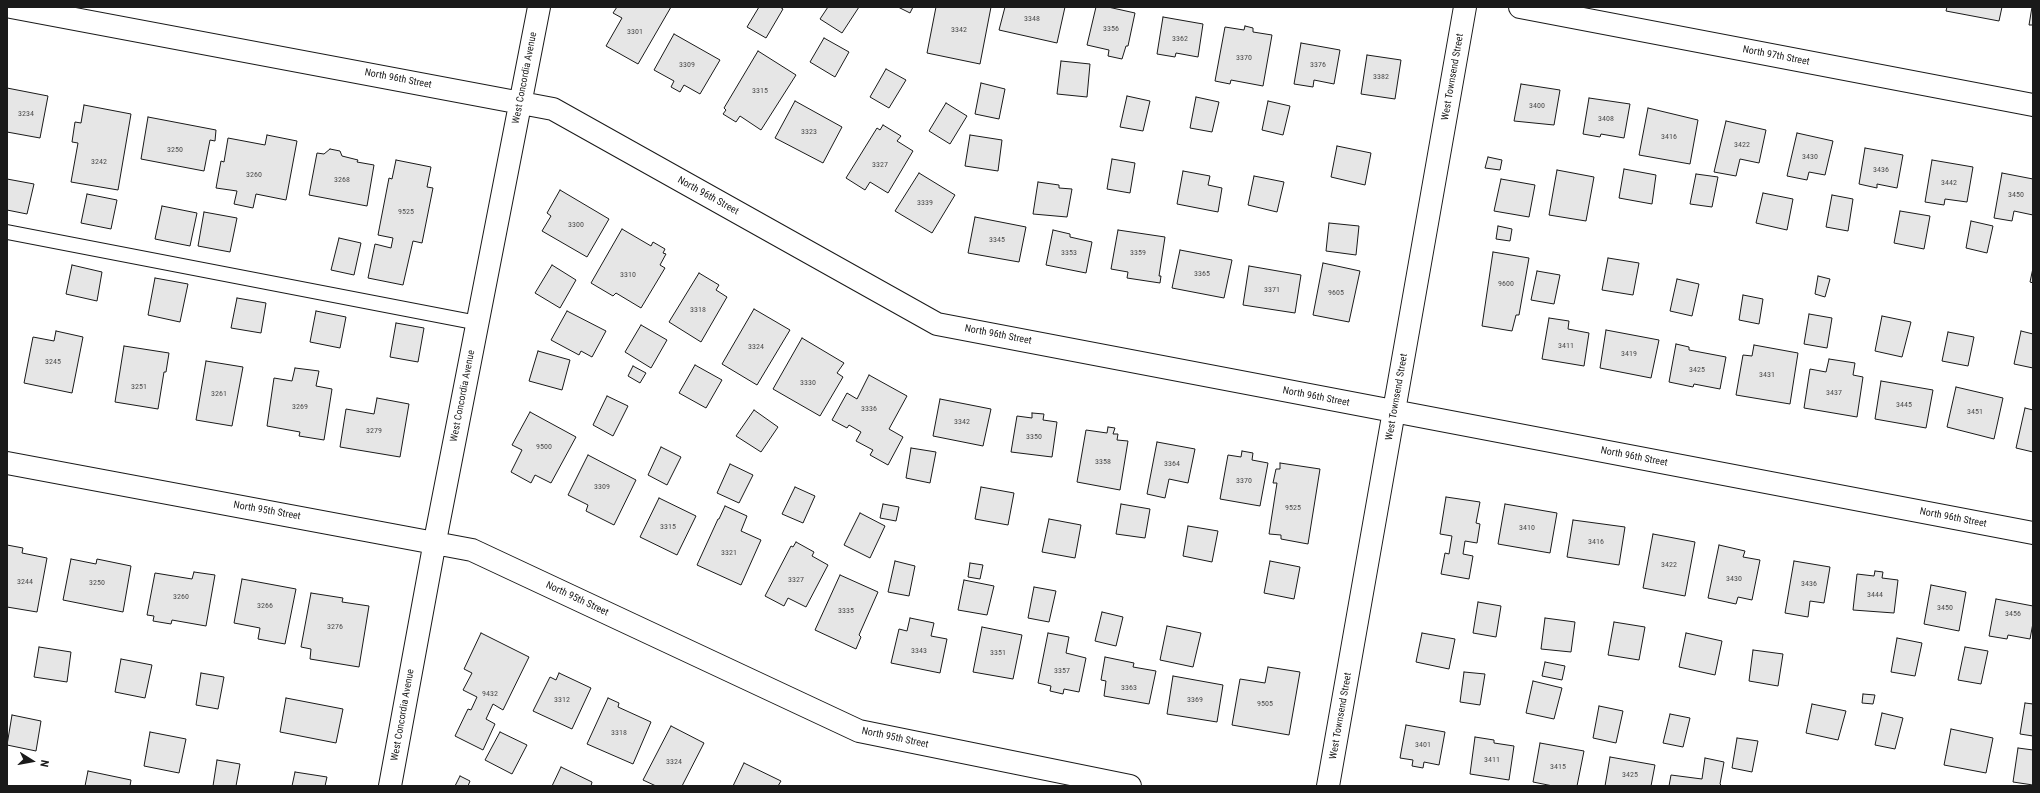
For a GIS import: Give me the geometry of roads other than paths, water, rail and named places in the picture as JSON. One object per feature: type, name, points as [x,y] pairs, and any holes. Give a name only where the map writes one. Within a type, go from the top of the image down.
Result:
[{"type":"street","name":"North 96th Street","points":[[11,7],[553,109],[937,324],[2033,533]]},
{"type":"street","name":"West Concordia Avenue","points":[[390,786],[434,541],[539,7]]},
{"type":"street","name":"West Townsend Street","points":[[1328,786],[1395,412],[1465,7]]},
{"type":"street","name":"North 97th Street","points":[[1520,7],[2033,105]]},
{"type":"street","name":"North 95th Street","points":[[7,463],[434,541],[472,550],[859,731],[1130,786]]},
{"type":"lane","points":[[7,232],[478,323]]}]
